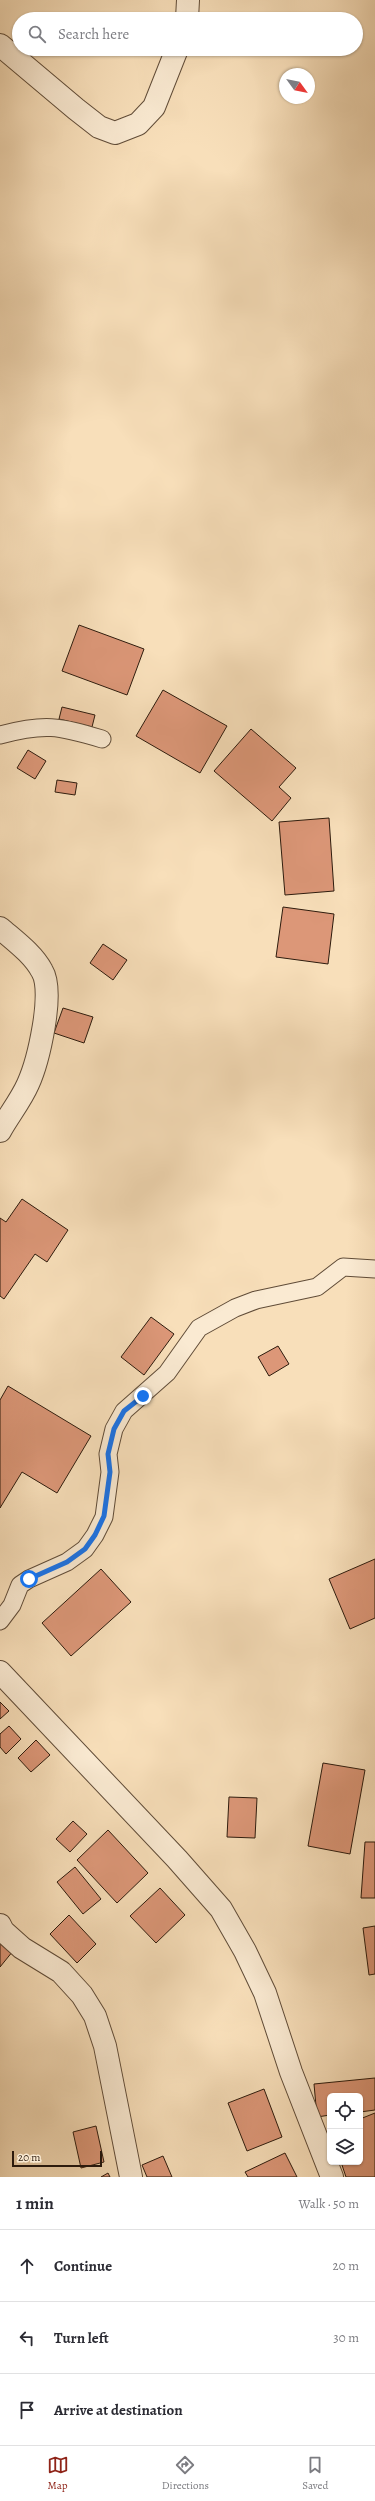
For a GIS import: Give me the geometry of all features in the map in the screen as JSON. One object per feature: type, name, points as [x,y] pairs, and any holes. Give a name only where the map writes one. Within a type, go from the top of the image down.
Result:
[{"type":"street","points":[[187,12],[188,0]]},
{"type":"street","points":[[0,45],[12,55]]},
{"type":"street","points":[[13,56],[87,118],[99,127],[115,133],[138,124],[154,107],[174,56]]},
{"type":"street","points":[[0,928],[35,960],[43,972],[47,988],[40,1045],[28,1084],[0,1131]]},
{"type":"street","points":[[0,1672],[177,1858],[221,1909],[246,1951],[265,1993],[291,2072],[332,2177]]},
{"type":"street","points":[[0,1925],[3,1931],[22,1948],[61,1972],[82,1995],[95,2016],[105,2046],[131,2177]]},
{"type":"lane","points":[[0,735],[30,727],[50,726],[102,739]]},
{"type":"lane","points":[[0,1621],[12,1605],[20,1585],[29,1579],[67,1562],[85,1549],[95,1535],[104,1516],[110,1472],[108,1454],[114,1429],[124,1411],[167,1373],[199,1328],[236,1308],[256,1300],[317,1287],[343,1267],[375,1269]]},
{"type":"building","points":[[79,625],[144,649],[127,695],[62,671]]},
{"type":"building","points":[[163,690],[227,726],[200,773],[136,736]]},
{"type":"building","points":[[62,707],[95,715],[92,727],[59,719]]},
{"type":"building","points":[[251,729],[296,768],[279,787],[291,798],[272,821],[214,771]]},
{"type":"building","points":[[28,750],[46,761],[35,779],[17,768]]},
{"type":"building","points":[[57,780],[77,783],[75,795],[55,792]]},
{"type":"building","points":[[329,818],[334,891],[285,895],[279,822]]},
{"type":"building","points":[[283,907],[334,914],[328,964],[276,957]]},
{"type":"building","points":[[103,944],[127,960],[113,980],[90,963]]},
{"type":"building","points":[[63,1008],[93,1017],[84,1043],[54,1033]]},
{"type":"building","points":[[22,1199],[68,1230],[47,1262],[35,1254],[4,1299],[0,1296],[0,1218],[6,1222]]},
{"type":"building","points":[[151,1317],[174,1334],[144,1375],[121,1357]]},
{"type":"building","points":[[278,1346],[289,1364],[269,1376],[258,1357]]},
{"type":"building","points":[[8,1386],[91,1436],[57,1493],[22,1472],[0,1508],[0,1400]]},
{"type":"building","points":[[375,1559],[375,1618],[350,1629],[329,1579]]},
{"type":"building","points":[[101,1569],[131,1602],[71,1656],[42,1623]]},
{"type":"building","points":[[0,1702],[9,1711],[0,1719]]},
{"type":"building","points":[[9,1726],[21,1739],[6,1754],[0,1747],[0,1734]]},
{"type":"building","points":[[36,1740],[50,1755],[31,1772],[18,1758]]},
{"type":"building","points":[[323,1763],[365,1770],[350,1854],[308,1846]]},
{"type":"building","points":[[229,1797],[257,1798],[255,1838],[227,1837]]},
{"type":"building","points":[[73,1821],[87,1834],[70,1852],[56,1839]]},
{"type":"building","points":[[108,1830],[148,1873],[117,1903],[77,1860]]},
{"type":"building","points":[[365,1842],[375,1842],[375,1898],[361,1898]]},
{"type":"building","points":[[75,1867],[101,1899],[83,1914],[57,1882]]},
{"type":"building","points":[[160,1888],[185,1915],[156,1943],[130,1916]]},
{"type":"building","points":[[69,1915],[96,1944],[77,1963],[50,1934]]},
{"type":"building","points":[[375,1926],[375,1974],[369,1975],[363,1928]]},
{"type":"building","points":[[0,1940],[13,1951],[0,1967]]},
{"type":"building","points":[[375,2078],[375,2110],[363,2112],[363,2093],[327,2093],[327,2115],[317,2117],[314,2084]]},
{"type":"building","points":[[264,2089],[282,2137],[247,2151],[228,2103]]},
{"type":"building","points":[[375,2113],[375,2177],[346,2177],[342,2165],[363,2165],[363,2118]]},
{"type":"building","points":[[96,2126],[104,2162],[81,2168],[73,2132]]},
{"type":"building","points":[[285,2153],[297,2177],[248,2177],[245,2172]]},
{"type":"building","points":[[163,2156],[172,2177],[147,2177],[142,2165]]},
{"type":"building","points":[[108,2173],[110,2177],[101,2177]]},
{"type":"route","points":[[29,1579],[67,1562],[85,1549],[95,1535],[104,1516],[110,1472],[108,1454],[114,1429],[124,1411],[143,1396]]}]
